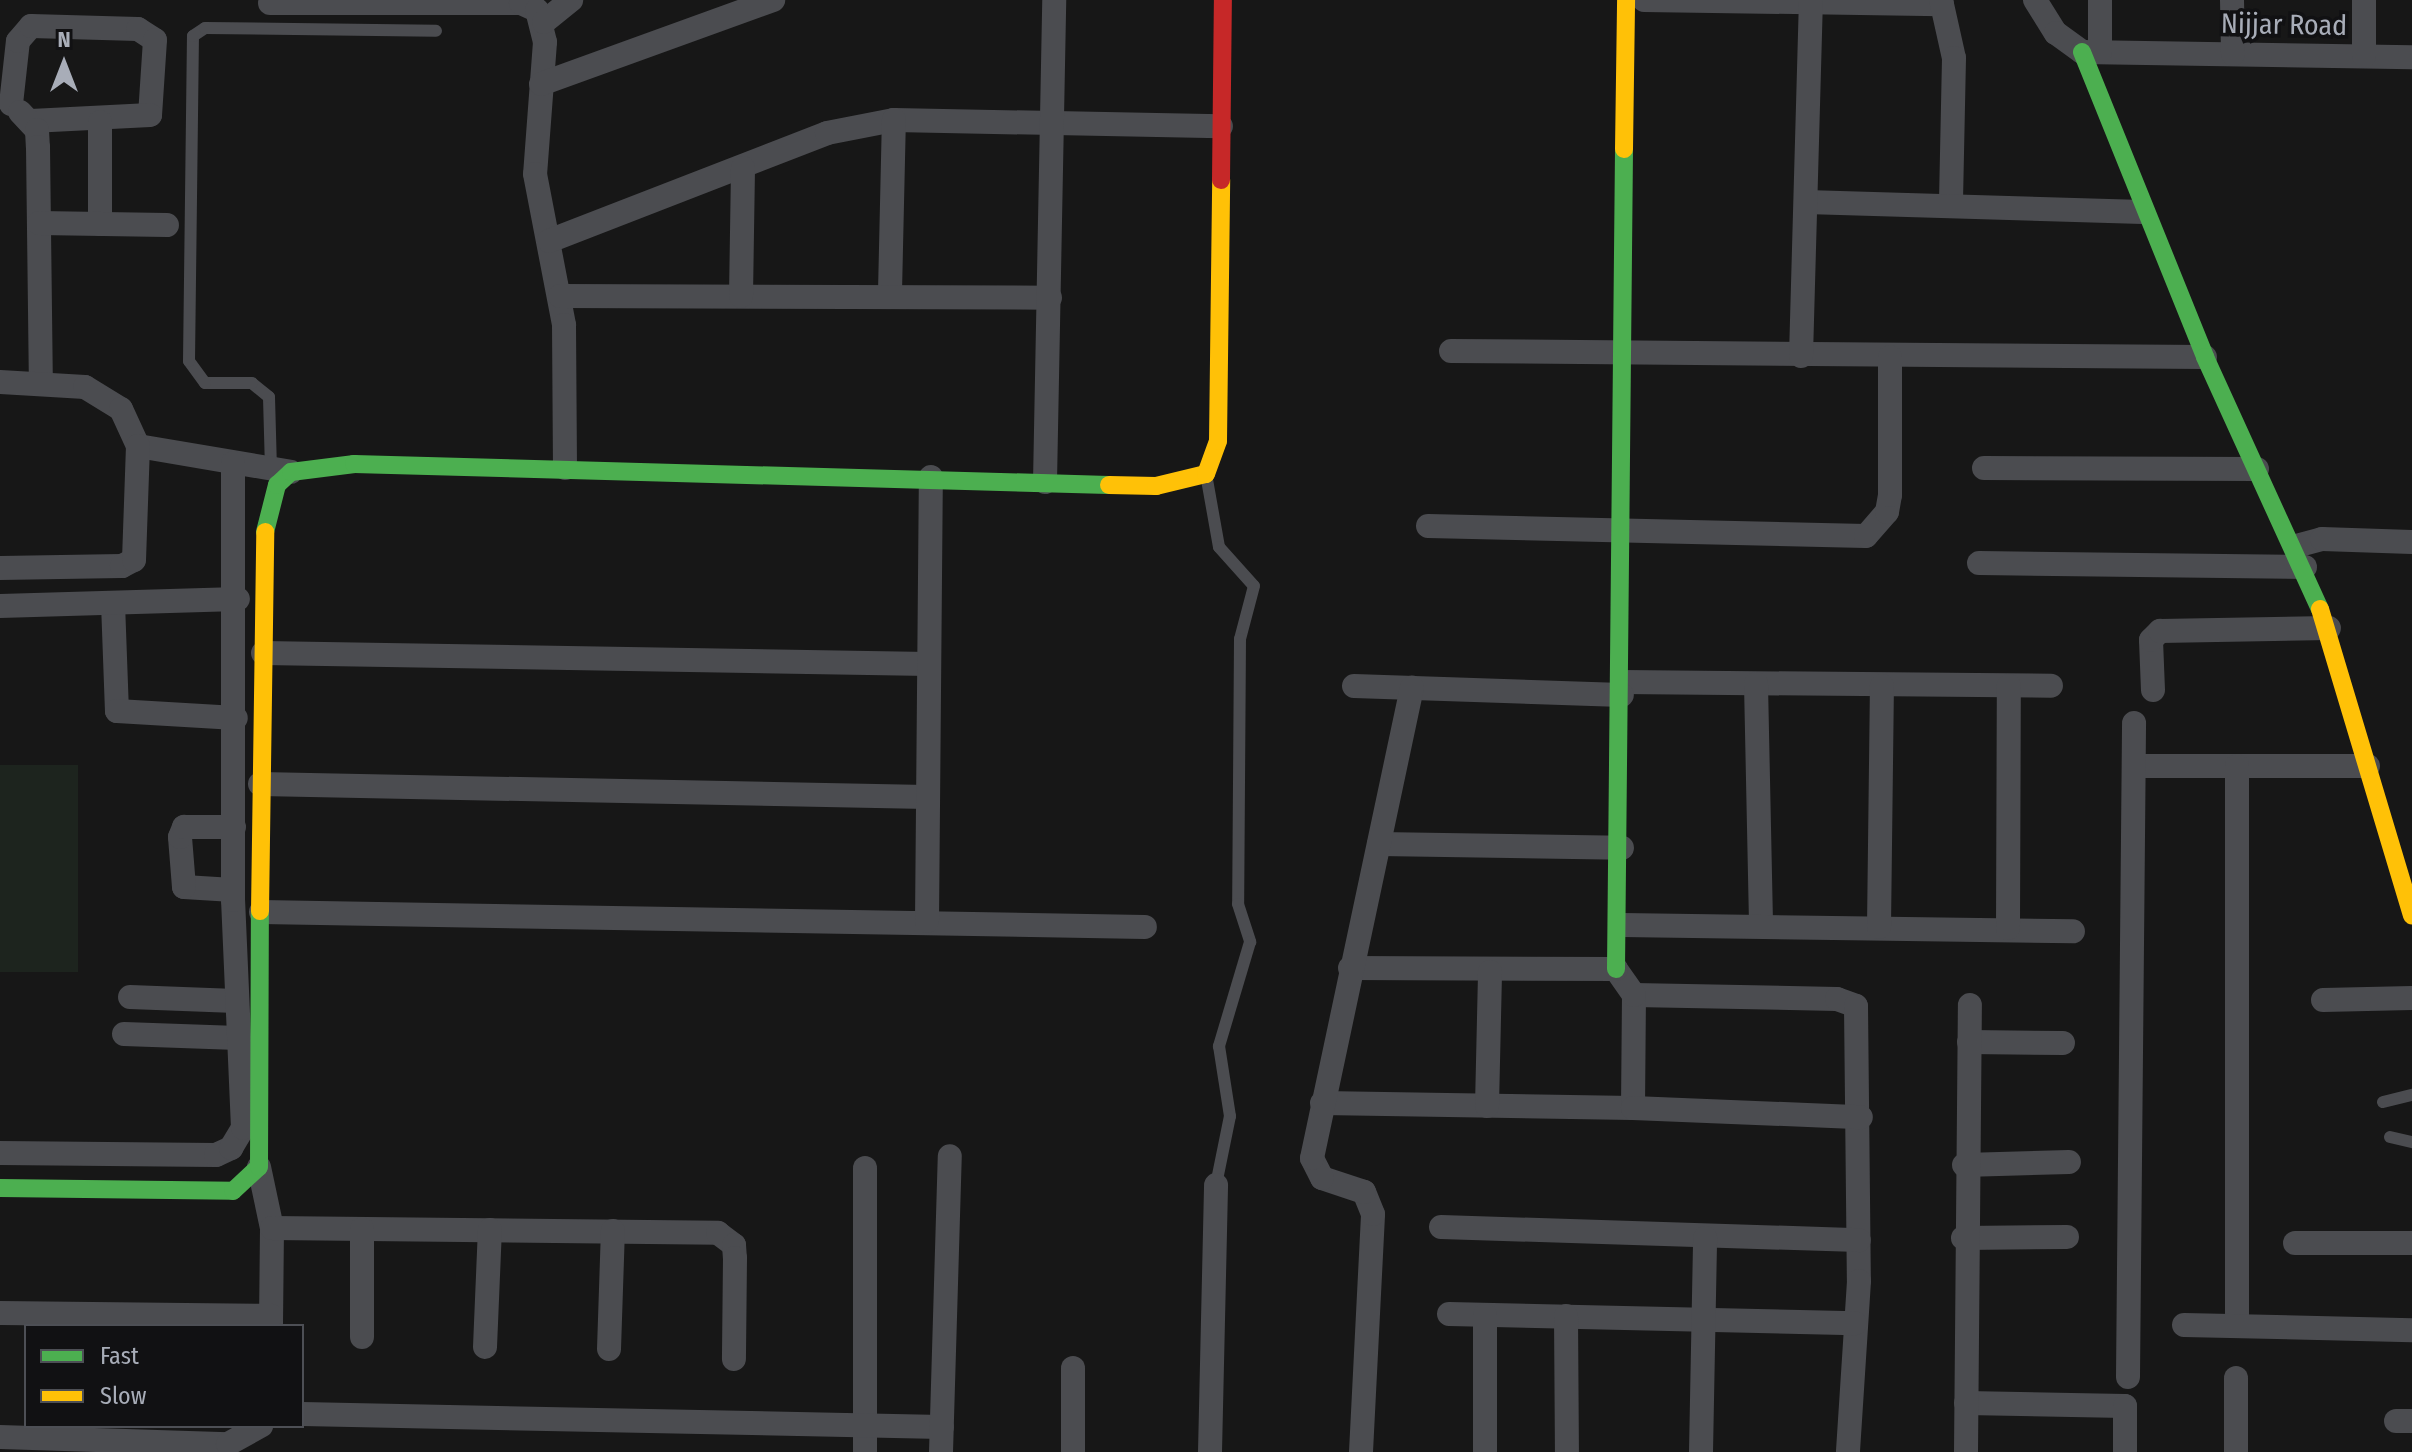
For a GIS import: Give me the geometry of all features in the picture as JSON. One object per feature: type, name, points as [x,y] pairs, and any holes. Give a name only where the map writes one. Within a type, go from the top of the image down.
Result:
[{"type":"street","points":[[565,468],[560,296],[535,174],[544,22],[571,0]]},
{"type":"street","points":[[541,84],[737,6],[773,0]]},
{"type":"street","points":[[1045,482],[1054,0]]},
{"type":"street","points":[[138,446],[281,470],[312,464],[565,468],[1156,486],[1206,474],[1218,441],[1223,0]]},
{"type":"street","points":[[1626,0],[1622,925],[1616,969],[1634,995],[1633,1108]]},
{"type":"street","points":[[1644,0],[1941,2],[1955,83],[1951,206]]},
{"type":"street","points":[[2035,0],[2056,33],[2091,52]]},
{"type":"street","points":[[2100,0],[2091,52],[2143,212],[2205,357],[2300,556],[2329,628],[2412,916]]},
{"type":"street","points":[[2232,0],[2233,54]]},
{"type":"street","points":[[2364,0],[2364,56]]},
{"type":"street","points":[[1801,356],[1811,2]]},
{"type":"street","points":[[270,3],[521,3],[544,22]]},
{"type":"street","points":[[31,26],[149,33],[155,40],[150,115],[100,122],[31,121],[6,102],[18,41],[31,26]]},
{"type":"street","name":"Nijjar Road","points":[[2091,52],[2412,57]]},
{"type":"street","points":[[890,292],[894,120]]},
{"type":"street","points":[[549,241],[827,133],[894,120],[1221,126]]},
{"type":"street","points":[[31,121],[39,223],[41,383]]},
{"type":"street","points":[[100,122],[100,224]]},
{"type":"street","points":[[741,296],[743,168]]},
{"type":"street","points":[[1806,202],[2143,212]]},
{"type":"street","points":[[39,223],[167,225]]},
{"type":"street","points":[[560,296],[890,292],[1050,298]]},
{"type":"street","points":[[1451,351],[1890,357],[2205,357]]},
{"type":"street","points":[[1428,526],[1866,536],[1887,512],[1890,495],[1890,357]]},
{"type":"street","points":[[0,382],[41,383],[104,393],[121,409],[138,446],[134,560],[122,566],[0,568]]},
{"type":"street","points":[[0,1153],[183,1157],[231,1148],[243,1128],[233,890],[238,599],[233,463]]},
{"type":"street","points":[[1984,468],[2257,469]]},
{"type":"street","points":[[0,1313],[271,1321],[272,1228],[259,1167],[260,784],[266,515],[281,470]]},
{"type":"street","points":[[927,921],[931,477]]},
{"type":"street","points":[[1979,563],[2300,556],[2322,539],[2412,542]]},
{"type":"street","points":[[0,606],[238,599]]},
{"type":"street","points":[[113,603],[117,711],[236,718]]},
{"type":"street","points":[[2153,690],[2153,633],[2329,628]]},
{"type":"street","points":[[263,653],[929,664]]},
{"type":"street","points":[[1756,684],[1761,925]]},
{"type":"street","points":[[1354,686],[2051,686]]},
{"type":"street","points":[[1879,927],[1882,686]]},
{"type":"street","points":[[2008,928],[2009,686]]},
{"type":"street","points":[[1361,1452],[1373,1214],[1364,1192],[1314,1170],[1322,1103],[1412,687]]},
{"type":"street","points":[[2128,1377],[2134,723]]},
{"type":"street","points":[[2135,766],[2368,766]]},
{"type":"street","points":[[2237,766],[2237,1326]]},
{"type":"street","points":[[260,784],[927,797]]},
{"type":"street","points":[[233,890],[184,887],[180,837],[184,827],[234,827]]},
{"type":"street","points":[[1379,844],[1622,848]]},
{"type":"street","points":[[261,912],[1145,927]]},
{"type":"street","points":[[1622,925],[2073,931]]},
{"type":"street","points":[[1350,968],[1490,972],[1616,969]]},
{"type":"street","points":[[1487,1106],[1490,972]]},
{"type":"street","points":[[1634,995],[1847,1001],[1860,1020],[1859,1240],[1848,1452]]},
{"type":"street","points":[[130,997],[236,1001]]},
{"type":"street","points":[[2323,1000],[2412,998]]},
{"type":"street","points":[[1966,1452],[1963,1238],[1970,1005]]},
{"type":"street","points":[[124,1034],[238,1038]]},
{"type":"street","points":[[1969,1042],[2063,1043]]},
{"type":"street","points":[[1322,1103],[1633,1108],[1861,1117]]},
{"type":"street","points":[[941,1452],[950,1156]]},
{"type":"street","points":[[1964,1165],[2069,1162]]},
{"type":"street","points":[[0,1188],[233,1191],[259,1167]]},
{"type":"street","points":[[865,1168],[866,1440]]},
{"type":"street","points":[[1210,1452],[1216,1185]]},
{"type":"street","points":[[1441,1227],[1705,1238],[1859,1240]]},
{"type":"street","points":[[272,1228],[613,1231],[728,1237],[735,1258],[734,1359]]},
{"type":"street","points":[[362,1229],[362,1337]]},
{"type":"street","points":[[485,1347],[490,1230]]},
{"type":"street","points":[[609,1349],[613,1231]]},
{"type":"street","points":[[1963,1238],[2067,1237]]},
{"type":"street","points":[[1701,1452],[1705,1238]]},
{"type":"street","points":[[2295,1243],[2412,1243]]},
{"type":"street","points":[[1449,1314],[1704,1316],[1855,1323]]},
{"type":"street","points":[[1485,1315],[1485,1452]]},
{"type":"street","points":[[1566,1316],[1567,1452]]},
{"type":"street","points":[[2184,1325],[2412,1330]]},
{"type":"street","points":[[1073,1368],[1073,1452]]},
{"type":"street","points":[[2236,1378],[2236,1452]]},
{"type":"street","points":[[1966,1403],[2125,1406],[2125,1452]]},
{"type":"street","points":[[304,1414],[866,1440],[942,1427]]},
{"type":"street","points":[[0,1437],[228,1444],[257,1428]]},
{"type":"lane","points":[[281,470],[269,397],[252,383],[205,383],[189,361],[193,36],[205,28],[436,31]]},
{"type":"lane","points":[[1206,474],[1219,547],[1254,586],[1240,639],[1238,904],[1250,942],[1219,1046],[1230,1116],[1216,1185]]},
{"type":"lane","points":[[2383,1102],[2412,1095]]},
{"type":"lane","points":[[2390,1137],[2412,1142]]},
{"type":"shaded area","points":[[0,765],[78,765],[78,972],[0,972]]},
{"type":"traffic: fast","points":[[2082,52],[2205,357],[2320,609]]},
{"type":"traffic: fast","points":[[1616,969],[1624,149]]},
{"type":"traffic: fast","points":[[265,532],[277,485],[291,472],[354,464],[1109,485]]},
{"type":"traffic: fast","points":[[0,1188],[233,1191],[259,1167],[260,911]]},
{"type":"traffic: slow","points":[[1624,149],[1626,0]]},
{"type":"traffic: slow","points":[[1109,485],[1156,486],[1206,474],[1218,441],[1221,180]]},
{"type":"traffic: slow","points":[[260,911],[265,532]]},
{"type":"traffic: slow","points":[[2320,609],[2412,916]]},
{"type":"traffic: jam","points":[[1221,180],[1223,0]]}]
